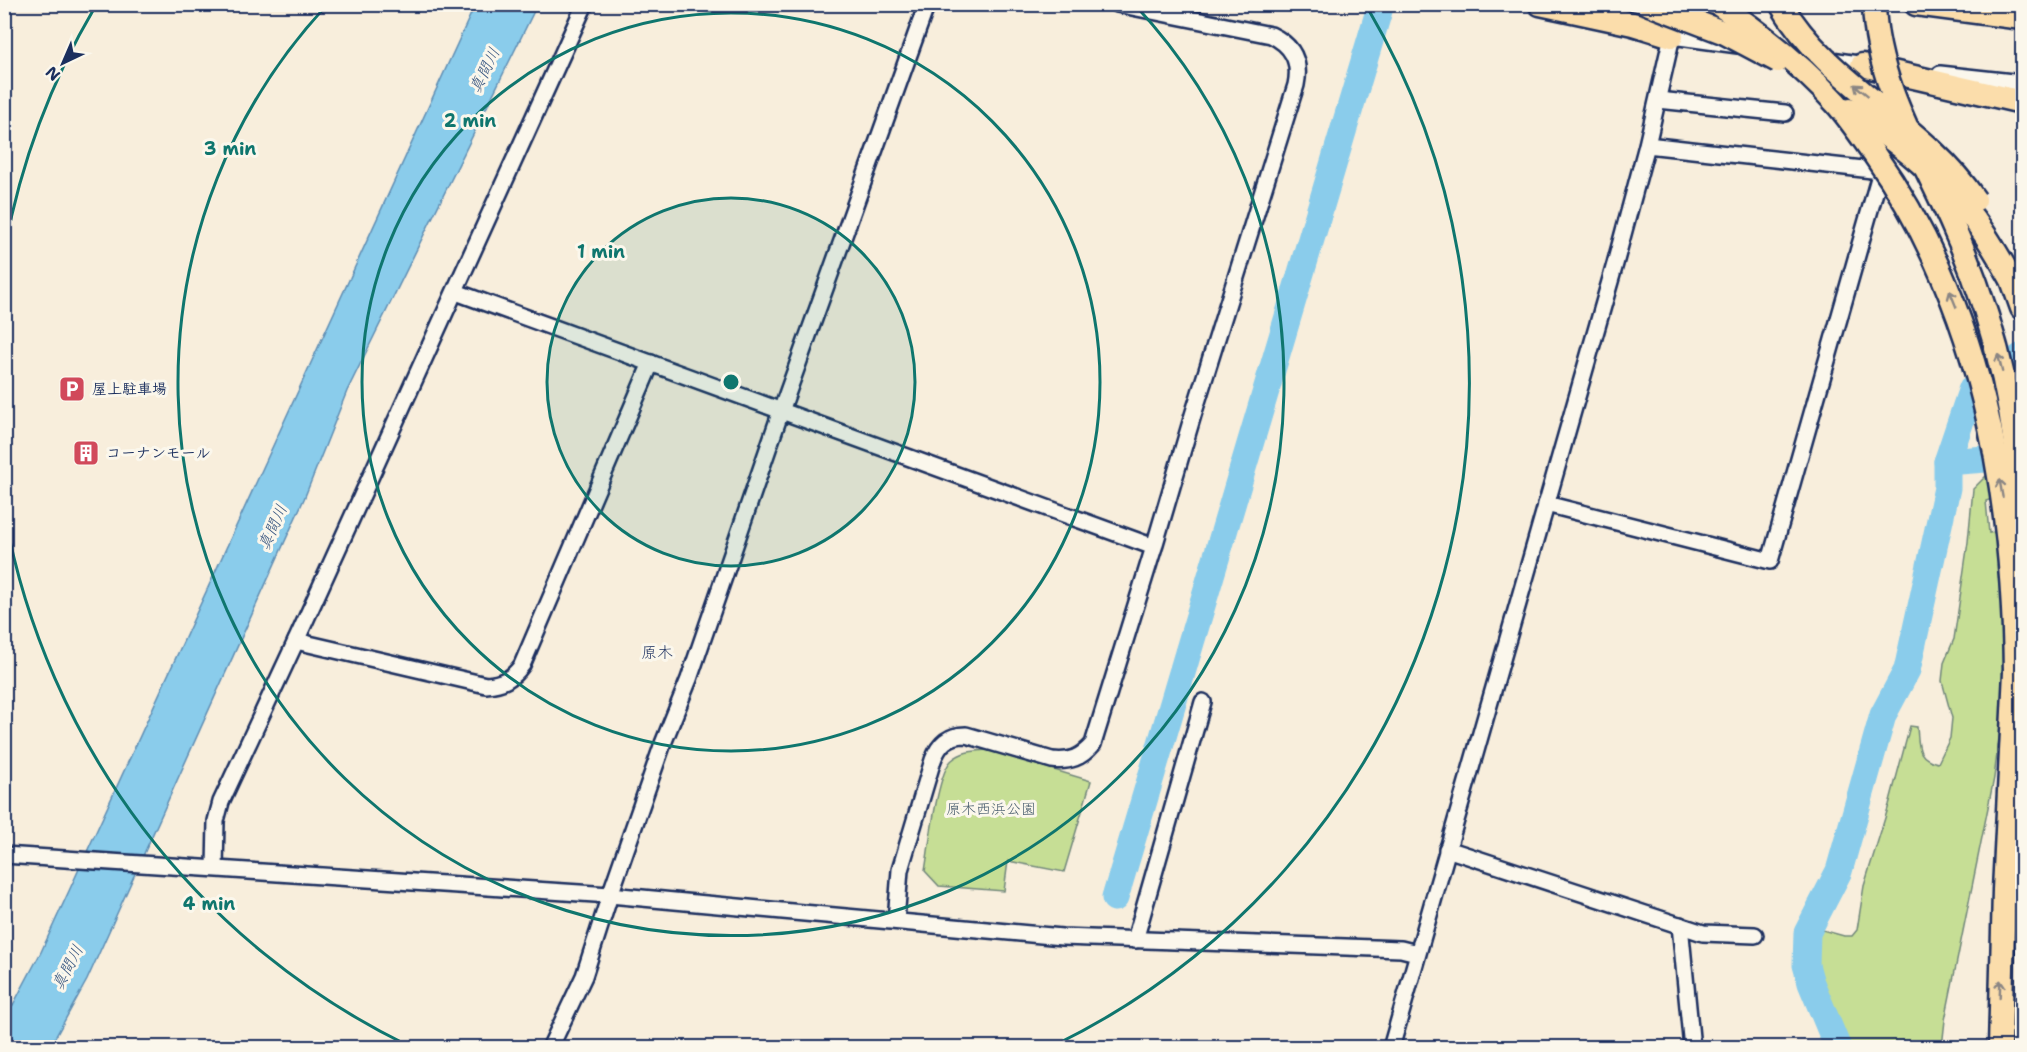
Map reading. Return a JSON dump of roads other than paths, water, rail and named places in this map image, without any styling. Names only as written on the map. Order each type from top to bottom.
[{"type":"highway","points":[[1540,4],[1614,20],[1672,36]]},
{"type":"highway","points":[[1649,4],[1700,22],[1796,71],[1887,136],[1955,196],[1993,246],[2012,280]]},
{"type":"highway","points":[[1718,4],[1780,49],[1836,104],[1884,167],[1910,208],[1941,272],[1968,343],[1990,425],[2009,545],[2015,672]]},
{"type":"highway","points":[[1781,4],[1793,26],[1810,45],[1931,148],[1952,170],[1982,210],[1994,233],[2022,308]]},
{"type":"highway","points":[[1874,4],[1876,32],[1890,86],[1967,260],[1991,330],[2003,375],[2015,438],[2021,512],[2004,890],[2000,1047]]},
{"type":"highway","points":[[1916,4],[2022,18]]},
{"type":"highway","points":[[1862,64],[2022,102]]},
{"type":"street","points":[[215,868],[218,810],[456,292],[585,4]]},
{"type":"street","points":[[550,1047],[584,976],[662,746],[688,679],[927,4]]},
{"type":"street","points":[[896,921],[900,870],[937,749],[946,739],[956,735],[966,735],[1052,760],[1064,761],[1076,759],[1093,744],[1296,85],[1297,64],[1293,53],[1287,45],[1270,35],[1117,4]]},
{"type":"street","points":[[1391,1047],[1647,145],[1672,36],[1862,64],[2022,83]]},
{"type":"street","points":[[1658,100],[1785,113]]},
{"type":"street","points":[[1546,504],[1770,561],[1881,171],[1647,145]]},
{"type":"street","points":[[456,292],[1154,547]]},
{"type":"street","points":[[296,641],[486,685],[496,684],[512,677],[522,665],[651,363]]},
{"type":"street","points":[[1135,940],[1203,702]]},
{"type":"street","points":[[1447,849],[1703,933],[1755,935]]},
{"type":"street","points":[[4,855],[610,895],[1062,937],[1401,949],[1418,953]]},
{"type":"street","points":[[1680,925],[1692,1047]]},
{"type":"water","name":"真間川","points":[[475,5],[537,5],[347,391],[304,499],[87,980],[50,1047],[5,1048],[5,1020],[41,952]]},
{"type":"waterway","points":[[1115,898],[1381,4]]},
{"type":"waterway","points":[[1838,1048],[1811,983],[1806,965],[1807,933],[1839,871],[1883,715],[1907,670],[1947,488],[1947,462],[1972,388],[2022,356]]},
{"type":"waterway","points":[[1947,462],[1998,458],[2019,451]]},
{"type":"place","name":"屋上駐車場","points":[[72,389]]},
{"type":"place","name":"コーナンモール","points":[[86,453]]},
{"type":"district","name":"原木","points":[[657,652]]},
{"type":"park label","name":"原木西浜公園","points":[[991,809]]}]
